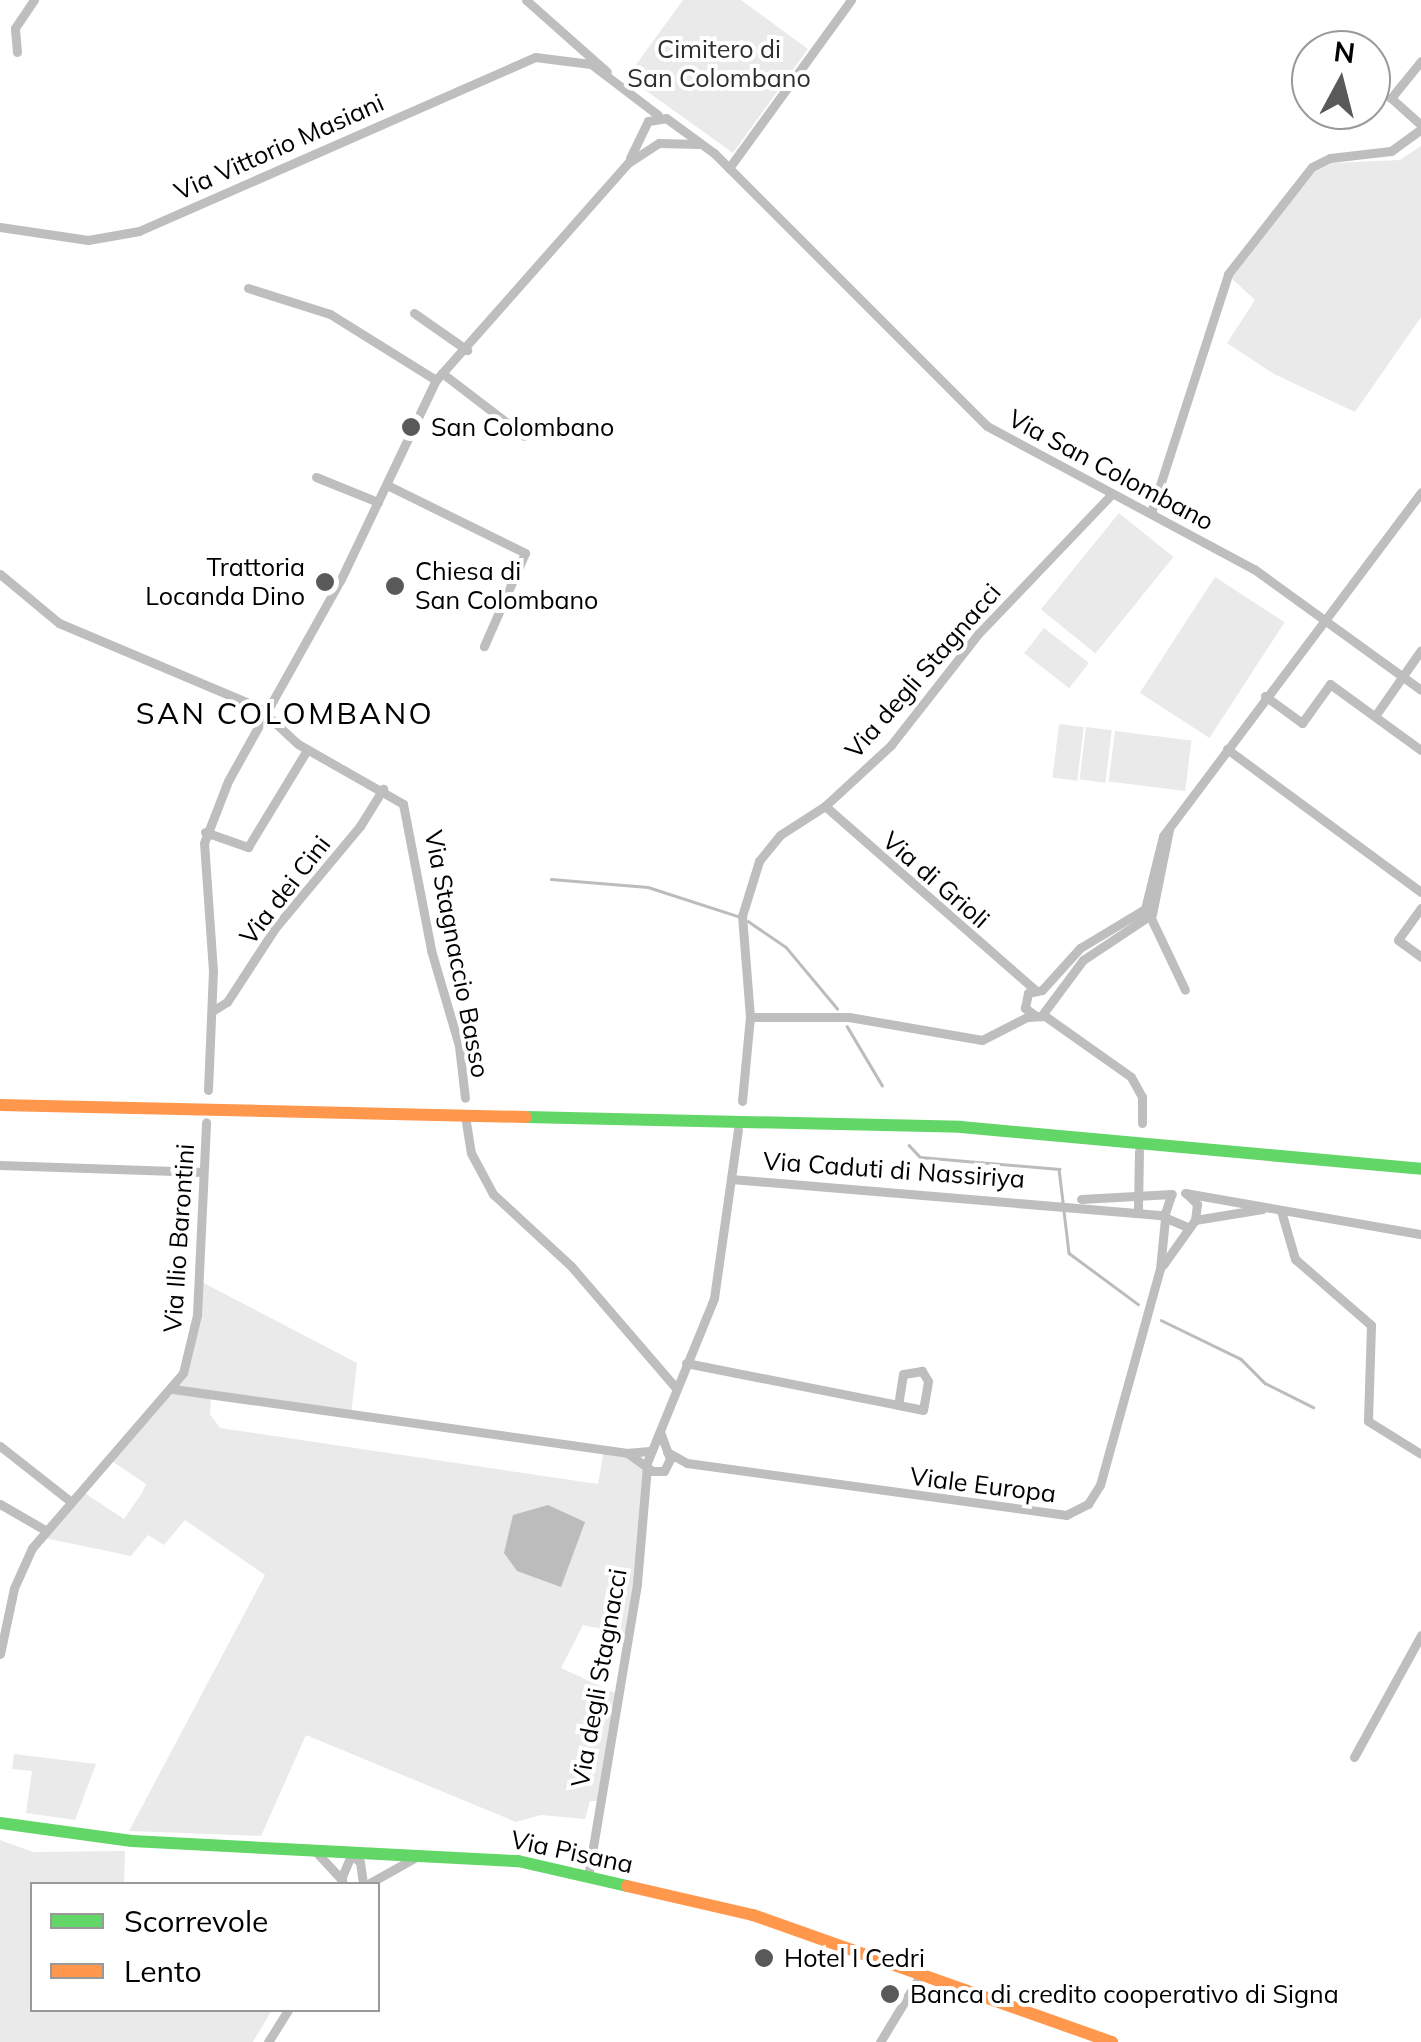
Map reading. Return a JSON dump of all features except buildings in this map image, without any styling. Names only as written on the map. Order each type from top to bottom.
[{"type":"main road","points":[[0,1094],[932,1115],[1421,1158]]},
{"type":"main road","points":[[0,1105],[961,1128],[1421,1170]]},
{"type":"main road","name":"Via Pisana","points":[[0,1823],[132,1842],[502,1859],[753,1915],[1080,2037],[1112,2042]]},
{"type":"street","points":[[16,52],[15,28],[34,0]]},
{"type":"street","points":[[526,0],[588,49],[608,74]]},
{"type":"street","points":[[729,168],[851,0]]},
{"type":"street","points":[[566,32],[568,56],[608,74]]},
{"type":"street","points":[[579,60],[588,49]]},
{"type":"street","name":"Via Vittorio Masiani","points":[[0,228],[88,240],[139,231],[509,66],[535,57],[568,56]]},
{"type":"street","points":[[1151,514],[1228,274],[1312,167],[1336,157],[1392,151],[1421,127],[1391,98],[1421,62]]},
{"type":"street","name":"Via San Colombano","points":[[608,74],[729,168],[986,426],[1231,555],[1324,616],[1421,690]]},
{"type":"street","points":[[208,1090],[214,1010],[205,832],[439,377],[484,332],[628,163],[645,127],[647,108]]},
{"type":"street","points":[[645,127],[665,120]]},
{"type":"street","points":[[660,143],[665,120]]},
{"type":"street","points":[[645,127],[660,143]]},
{"type":"street","points":[[628,163],[660,143],[699,144]]},
{"type":"street","points":[[248,288],[330,314],[439,377],[524,436]]},
{"type":"street","points":[[414,313],[467,350]]},
{"type":"street","points":[[316,477],[378,502]]},
{"type":"street","points":[[387,484],[524,554],[484,646]]},
{"type":"street","points":[[1039,1015],[1082,960],[1148,912],[1169,830],[1324,616],[1421,492]]},
{"type":"street","name":"Via degli Stagnacci","points":[[742,1101],[750,1017],[741,929],[750,879],[777,837],[825,806],[910,725],[978,634],[1112,494]]},
{"type":"street","points":[[0,574],[59,622],[268,713]]},
{"type":"street","points":[[1375,716],[1403,677],[1417,665],[1421,650]]},
{"type":"street","points":[[1265,696],[1302,723],[1330,684],[1421,750]]},
{"type":"street","name":"Via Stagnaccio Basso","points":[[268,713],[307,750],[383,789],[408,813],[465,1098]]},
{"type":"street","points":[[1226,749],[1421,892]]},
{"type":"street","points":[[205,832],[248,848],[307,750]]},
{"type":"street","name":"Via dei Cini","points":[[214,1010],[227,1002],[275,928],[360,826],[383,789]]},
{"type":"street","name":"Via di Grioli","points":[[825,806],[1022,984],[1038,990]]},
{"type":"street","points":[[1421,908],[1398,940],[1421,958]]},
{"type":"street","points":[[1024,1001],[1080,948],[1148,912]]},
{"type":"street","points":[[1148,912],[1186,990]]},
{"type":"street","points":[[1016,1022],[1024,1001],[1022,984]]},
{"type":"street","points":[[1038,990],[1050,1003],[1054,1018]]},
{"type":"street","points":[[1024,1001],[1039,1015]]},
{"type":"street","points":[[750,1017],[849,1017],[978,1040],[1002,1034],[1016,1022],[1039,1015],[1054,1018],[1134,1080],[1142,1123]]},
{"type":"street","name":"Via Ilio Barontini","points":[[0,1654],[17,1580],[45,1530],[173,1389],[196,1324],[206,1122]]},
{"type":"street","points":[[466,1122],[470,1152],[494,1194],[572,1266],[675,1388]]},
{"type":"street","name":"Via degli Stagnacci","points":[[588,1877],[648,1485],[647,1466],[714,1298],[738,1130]]},
{"type":"street","points":[[1138,1151],[1133,1194],[1138,1208]]},
{"type":"street","points":[[0,1165],[203,1172]]},
{"type":"street","points":[[1136,1172],[1146,1193]]},
{"type":"street","name":"Via Caduti di Nassiriya","points":[[731,1179],[1121,1202],[1191,1223]]},
{"type":"street","points":[[1185,1193],[1421,1234]]},
{"type":"street","points":[[1185,1193],[1197,1204],[1191,1223]]},
{"type":"street","name":"Via Caduti di Nassiriya","points":[[1121,1202],[1133,1194],[1185,1193]]},
{"type":"street","name":"Viale Europa","points":[[667,1452],[686,1463],[1066,1516],[1088,1504],[1100,1485],[1160,1269],[1164,1217],[1172,1194]]},
{"type":"street","points":[[1191,1223],[1234,1210],[1278,1210]]},
{"type":"street","points":[[1278,1210],[1294,1259],[1371,1325],[1368,1420],[1421,1454]]},
{"type":"street","name":"Viale Europa","points":[[1160,1269],[1191,1223]]},
{"type":"street","points":[[686,1363],[898,1405],[924,1410],[928,1380],[922,1371],[904,1374],[898,1405]]},
{"type":"street","points":[[173,1389],[628,1454],[667,1452]]},
{"type":"street","points":[[648,1485],[663,1471],[667,1452],[660,1432]]},
{"type":"street","points":[[0,1446],[70,1501]]},
{"type":"street","points":[[628,1454],[663,1471]]},
{"type":"street","name":"Viale Europa","points":[[663,1471],[686,1463]]},
{"type":"street","points":[[0,1504],[45,1530]]},
{"type":"street","points":[[1354,1757],[1421,1635]]},
{"type":"street","points":[[317,1853],[342,1882]]},
{"type":"street","points":[[342,1882],[351,1854]]},
{"type":"street","points":[[351,1854],[365,1882]]},
{"type":"street","points":[[370,1882],[418,1856]]},
{"type":"street","points":[[880,2042],[920,1976]]},
{"type":"street","points":[[268,2042],[287,2012]]},
{"type":"green space","name":"Cimitero di San Colombano","points":[[683,0],[741,0],[808,49],[733,153],[627,77]]},
{"type":"green space","points":[[1421,146],[1421,317],[1355,412],[1274,374],[1227,343],[1255,300],[1230,277],[1316,171],[1332,163],[1400,160]]},
{"type":"green space","points":[[1119,513],[1173,557],[1095,653],[1041,609]]},
{"type":"green space","points":[[1215,577],[1285,622],[1209,738],[1140,693]]},
{"type":"green space","points":[[1044,628],[1089,663],[1069,688],[1024,653]]},
{"type":"green space","points":[[1059,724],[1084,727],[1077,781],[1052,778]]},
{"type":"green space","points":[[1086,727],[1112,730],[1105,783],[1080,780]]},
{"type":"green space","points":[[1115,731],[1191,740],[1185,791],[1109,782]]},
{"type":"green space","points":[[198,1280],[357,1363],[351,1415],[211,1395],[210,1414],[220,1428],[598,1484],[604,1450],[646,1465],[628,1634],[583,1625],[561,1668],[620,1695],[599,1801],[590,1801],[585,1819],[541,1815],[516,1822],[306,1735],[261,1836],[129,1831],[265,1575],[185,1520],[164,1545],[148,1535],[131,1556],[40,1537],[80,1490],[124,1519],[142,1493],[146,1484],[109,1459],[163,1403],[189,1357]]},
{"type":"green space","points":[[14,1754],[96,1764],[75,1820],[26,1813],[32,1771],[12,1769]]},
{"type":"green space","points":[[0,1840],[33,1852],[125,1851],[124,1882],[30,1882],[30,2012],[271,2012],[253,2042],[0,2042]]},
{"type":"shaded area","points":[[548,1505],[585,1522],[561,1587],[517,1571],[504,1553],[513,1515]]},
{"type":"waterway","points":[[551,879],[648,887],[737,916]]},
{"type":"waterway","points":[[748,921],[786,947],[837,1008]]},
{"type":"waterway","points":[[847,1026],[882,1085]]},
{"type":"waterway","points":[[909,1145],[920,1157],[1059,1169],[1063,1203]]},
{"type":"waterway","points":[[1064,1211],[1069,1253],[1138,1304]]},
{"type":"waterway","points":[[1161,1320],[1241,1359],[1265,1383],[1313,1407]]},
{"type":"traffic: fast","points":[[526,1117],[961,1127],[1421,1169]]},
{"type":"traffic: fast","points":[[0,1823],[132,1841],[518,1861],[627,1886]]},
{"type":"traffic: slow","points":[[0,1105],[526,1117]]},
{"type":"traffic: slow","points":[[627,1886],[753,1915],[1112,2042]]},
{"type":"place","name":"San Colombano","points":[[411,427]]},
{"type":"place","name":"Trattoria Locanda Dino","points":[[325,582]]},
{"type":"place","name":"Chiesa di San Colombano","points":[[395,586]]},
{"type":"place","name":"Hotel I Cedri","points":[[764,1958]]},
{"type":"place","name":"Banca di credito cooperativo di Signa","points":[[890,1994]]},
{"type":"district","name":"SAN COLOMBANO","points":[[285,713]]}]
